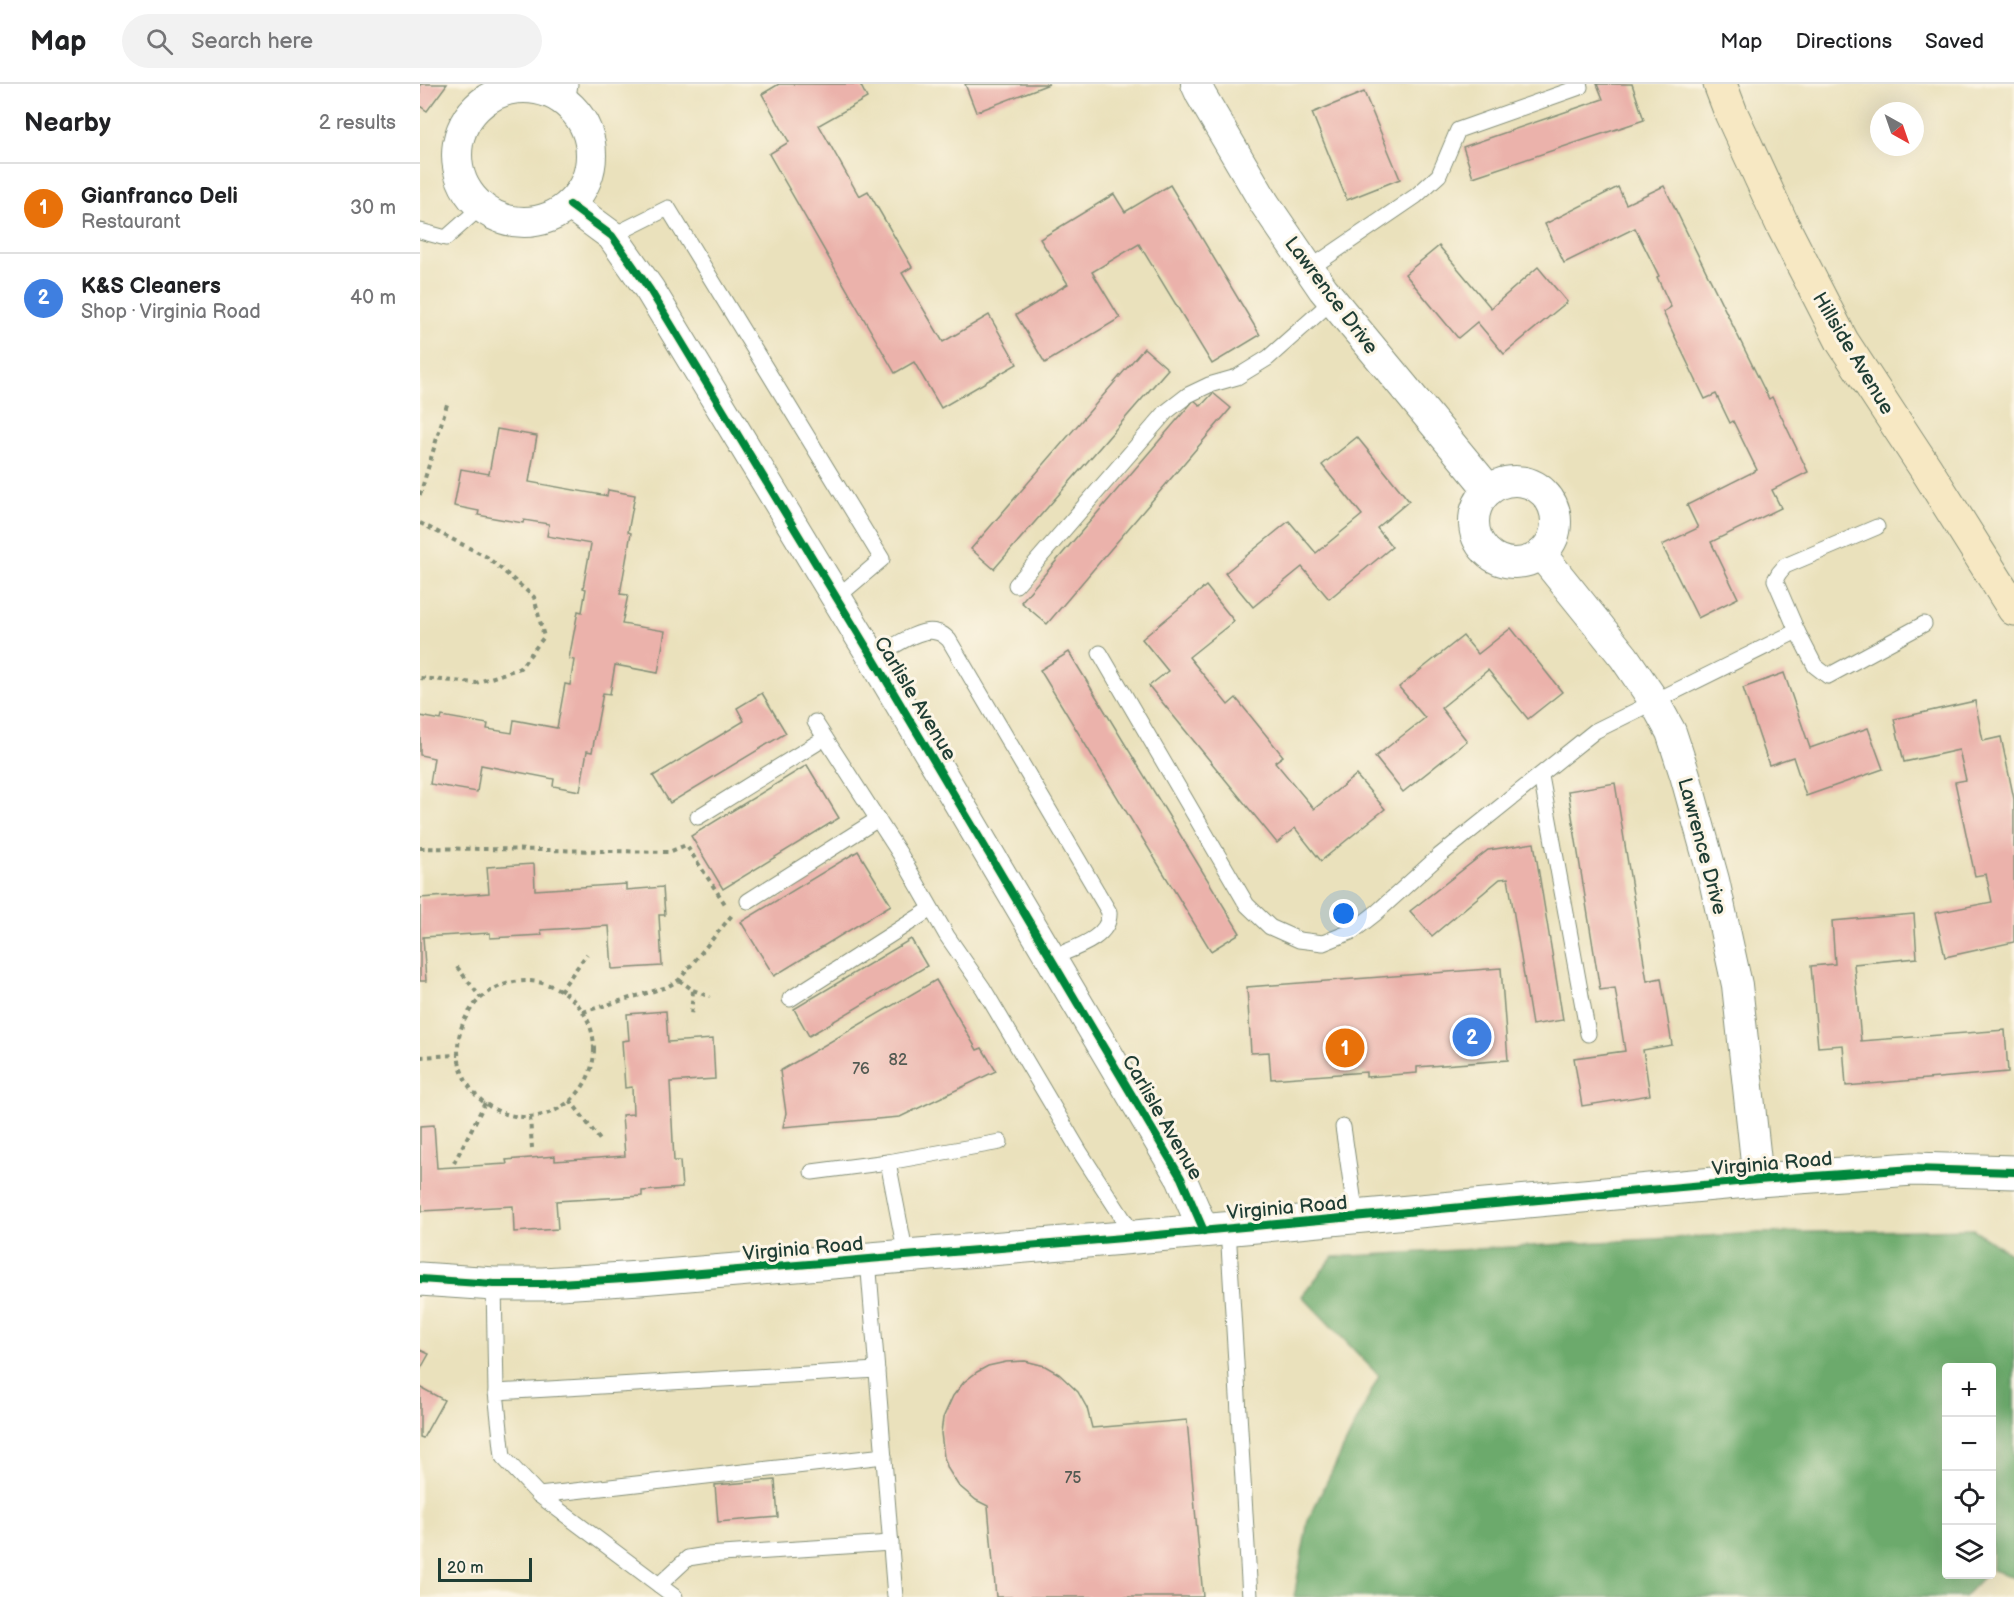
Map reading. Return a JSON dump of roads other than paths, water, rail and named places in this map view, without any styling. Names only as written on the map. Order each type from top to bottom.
[{"type":"main road","name":"Hillside Avenue","points":[[1720,84],[1783,226],[1842,341],[2014,609]]},
{"type":"street","name":"Lawrence Drive","points":[[1196,84],[1265,204],[1332,301],[1489,490]]},
{"type":"street","points":[[533,88],[554,94],[568,94],[572,107],[585,125],[592,147],[591,169],[582,190],[570,205],[549,218],[528,223],[505,221],[485,211],[469,196],[459,176],[457,153],[461,131],[472,112],[489,97],[510,89],[533,88]]},
{"type":"street","name":"Carlisle Avenue","points":[[570,205],[612,236],[650,290],[873,658],[1181,1178],[1216,1230]]},
{"type":"street","points":[[1513,481],[1526,482],[1547,496],[1554,508],[1555,533],[1550,545],[1541,554],[1530,561],[1504,562],[1492,557],[1483,548],[1474,525],[1475,512],[1480,500],[1489,490],[1513,481]]},
{"type":"street","name":"Lawrence Drive","points":[[1541,554],[1624,657],[1654,701],[1671,732],[1714,880],[1737,985],[1758,1180]]},
{"type":"street","name":"Virginia Road","points":[[420,1279],[494,1284],[543,1284],[640,1278],[1216,1230],[1758,1180],[1912,1169],[2014,1172]]},
{"type":"lane","points":[[1309,269],[1416,196],[1439,175],[1458,130],[1580,87],[1579,84]]},
{"type":"lane","points":[[420,231],[446,238],[481,207]]},
{"type":"lane","points":[[612,236],[668,208],[882,559],[836,598]]},
{"type":"lane","points":[[1016,585],[1166,412],[1188,395],[1237,376],[1268,358],[1332,301]]},
{"type":"lane","points":[[1877,527],[1785,566],[1779,573],[1775,580],[1797,631],[1815,666],[1828,676],[1924,624]]},
{"type":"lane","points":[[1100,653],[1247,905],[1270,927],[1299,940],[1323,943],[1353,931],[1439,856],[1595,731],[1797,631]]},
{"type":"lane","points":[[873,658],[919,633],[940,632],[949,640],[1109,912],[1110,921],[1105,930],[1093,939],[1051,958]]},
{"type":"lane","points":[[815,722],[900,854],[947,936],[983,988],[1080,1152],[1135,1237]]},
{"type":"lane","points":[[698,817],[825,738]]},
{"type":"lane","points":[[1541,776],[1588,1034]]},
{"type":"lane","points":[[748,901],[878,819]]},
{"type":"lane","points":[[790,999],[931,909]]},
{"type":"lane","points":[[1343,1127],[1356,1217]]},
{"type":"lane","points":[[812,1172],[888,1162],[1000,1142]]},
{"type":"lane","points":[[888,1162],[906,1256]]},
{"type":"lane","points":[[1216,1230],[1250,1597]]},
{"type":"lane","points":[[868,1259],[895,1597]]},
{"type":"lane","points":[[494,1284],[496,1392],[503,1456],[539,1495],[675,1597]]},
{"type":"lane","points":[[496,1392],[877,1370]]},
{"type":"lane","points":[[539,1495],[884,1456]]},
{"type":"lane","points":[[658,1585],[688,1558],[891,1543]]},
{"type":"place","name":"K&S Cleaners","points":[[1472,1037]]},
{"type":"place","name":"Gianfranco Deli","points":[[1345,1048]]}]
